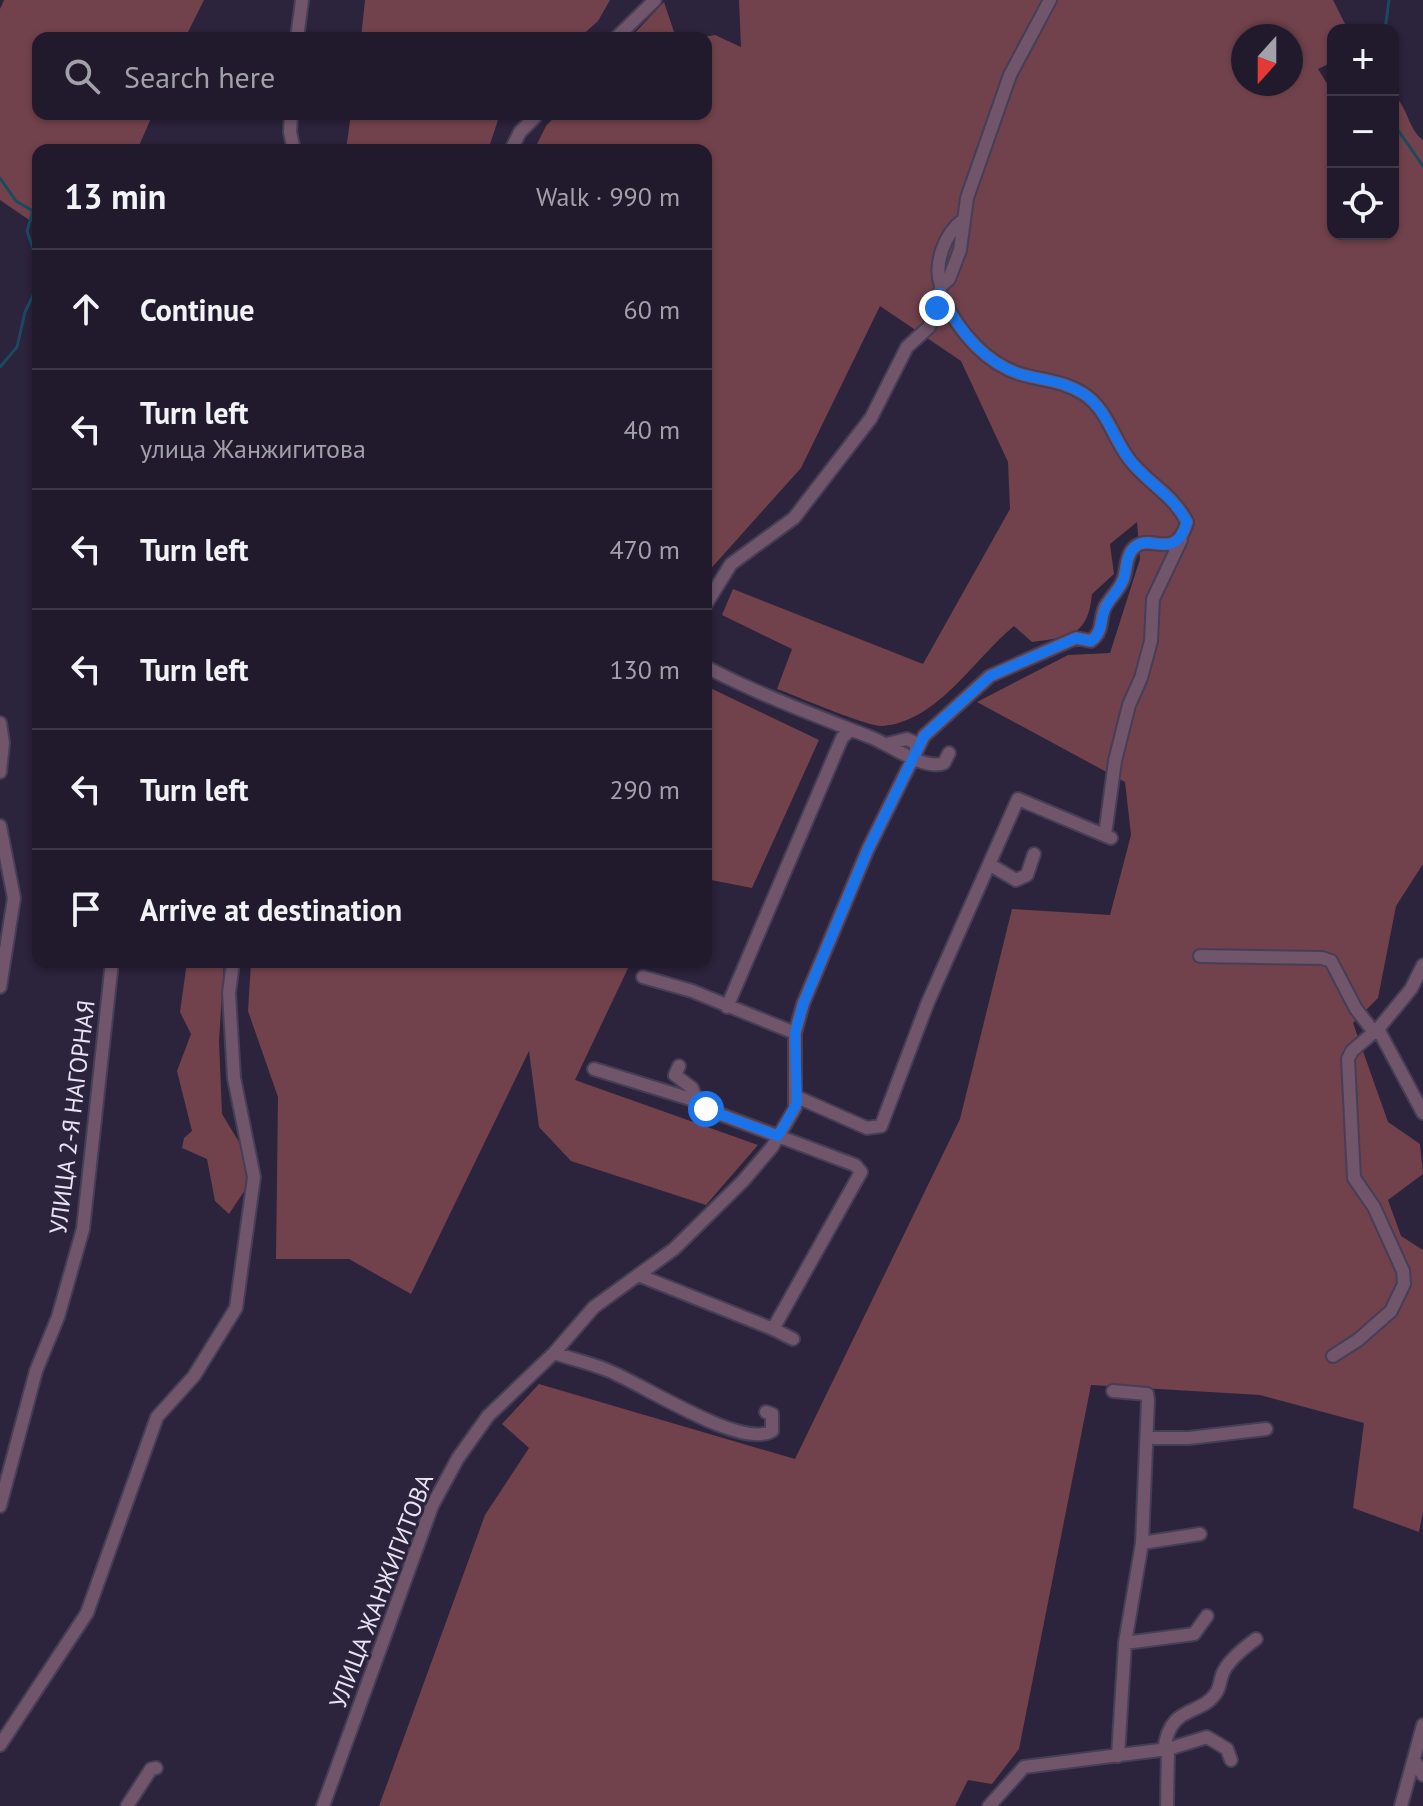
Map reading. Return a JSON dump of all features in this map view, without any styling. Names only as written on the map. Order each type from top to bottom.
[{"type":"street","points":[[298,32],[302,0]]},
{"type":"street","points":[[622,32],[655,0]]},
{"type":"street","points":[[712,594],[731,564],[794,518],[880,403],[907,347],[929,327],[941,290],[949,279],[960,250],[963,220],[1010,75],[1050,0]]},
{"type":"street","points":[[292,120],[294,144]]},
{"type":"street","points":[[514,144],[532,120]]},
{"type":"street","points":[[521,144],[534,120]]},
{"type":"street","points":[[941,290],[965,337],[982,353],[1031,377],[1050,379],[1092,400],[1130,461],[1177,503],[1187,522],[1182,538],[1169,559],[1153,599],[1151,641],[1115,761],[1108,837],[1018,799],[923,1014],[881,1126],[867,1128],[797,1097],[795,1033],[803,1004],[868,849],[913,754],[931,728],[959,707],[981,682],[1076,638],[1091,641],[1095,638],[1103,623],[1104,611],[1124,578],[1132,550],[1138,545],[1174,544],[1182,538]]},
{"type":"street","points":[[712,670],[778,703],[938,766],[949,753]]},
{"type":"street","points":[[0,723],[3,743],[0,772]]},
{"type":"street","points":[[727,1007],[842,738],[850,730]]},
{"type":"street","points":[[0,826],[14,910],[0,987]]},
{"type":"street","points":[[989,864],[1016,880],[1027,875],[1034,854]]},
{"type":"street","points":[[1200,956],[1322,958],[1331,961],[1356,1009],[1376,1031],[1423,1113]]},
{"type":"street","points":[[1333,1356],[1358,1340],[1391,1311],[1404,1284],[1403,1271],[1374,1207],[1354,1178],[1348,1059],[1411,989],[1423,965]]},
{"type":"street","name":"УЛИЦА 2-Я НАГОРНАЯ","points":[[0,1506],[36,1371],[58,1317],[83,1229],[111,968]]},
{"type":"street","points":[[0,1745],[87,1613],[157,1417],[194,1376],[236,1308],[254,1177],[234,1078],[229,993],[232,968]]},
{"type":"street","points":[[643,977],[795,1033]]},
{"type":"street","points":[[679,1066],[675,1075],[692,1088],[697,1101]]},
{"type":"street","points":[[594,1069],[697,1101],[706,1109],[855,1165],[861,1172],[773,1329]]},
{"type":"street","name":"УЛИЦА ЖАНЖИГИТОВА","points":[[323,1806],[438,1491],[488,1416],[554,1353],[594,1307],[674,1249],[711,1214],[760,1162],[778,1136],[797,1097]]},
{"type":"street","points":[[638,1275],[793,1339]]},
{"type":"street","points":[[554,1353],[609,1370],[719,1424],[756,1437],[772,1431],[775,1419],[766,1412]]},
{"type":"street","points":[[1113,1391],[1147,1394],[1142,1543],[1125,1643],[1118,1756]]},
{"type":"street","points":[[1147,1438],[1189,1438],[1266,1429]]},
{"type":"street","points":[[1142,1543],[1200,1534]]},
{"type":"street","points":[[1125,1643],[1194,1634],[1207,1616]]},
{"type":"street","points":[[1167,1806],[1168,1731],[1189,1708],[1207,1702],[1216,1694],[1227,1664],[1256,1639]]},
{"type":"street","points":[[1401,1806],[1423,1725]]},
{"type":"street","points":[[989,1806],[1024,1767],[1166,1749],[1207,1737],[1227,1749],[1231,1760]]},
{"type":"street","points":[[1414,1760],[1423,1775]]},
{"type":"street","points":[[127,1806],[151,1769],[156,1768]]},
{"type":"shaded area","points":[[4,0],[204,0],[188,32],[32,32],[32,120],[150,120],[140,144],[32,144],[32,222],[0,200],[0,9]]},
{"type":"shaded area","points":[[365,0],[610,0],[598,21],[586,32],[362,32]]},
{"type":"shaded area","points":[[739,0],[1333,0],[1345,24],[1327,24],[1327,65],[1318,69],[1327,83],[1327,240],[1399,240],[1399,100],[1414,130],[1423,140],[1423,864],[1396,906],[1378,998],[1353,1023],[1388,1122],[1420,1144],[1423,1174],[1388,1200],[1401,1236],[1423,1250],[1423,1512],[1419,1532],[1353,1508],[1364,1423],[1260,1395],[1091,1385],[1019,1749],[992,1784],[968,1780],[955,1806],[379,1806],[485,1515],[529,1448],[502,1424],[539,1384],[795,1459],[960,1119],[1012,909],[1110,915],[1131,835],[1125,782],[977,702],[1068,655],[1110,653],[1140,559],[1137,522],[1110,544],[1114,574],[1092,594],[1086,619],[1075,632],[1032,642],[1014,626],[938,701],[903,722],[875,725],[777,689],[792,649],[722,615],[733,589],[923,664],[1010,509],[1008,462],[961,361],[880,306],[801,468],[712,567],[712,144],[537,144],[552,120],[712,120],[712,36],[741,47]]},
{"type":"shaded area","points":[[664,2],[674,32],[636,32]]},
{"type":"shaded area","points":[[350,120],[498,120],[490,144],[347,144]]},
{"type":"shaded area","points":[[712,689],[819,740],[752,888],[712,880]]},
{"type":"shaded area","points":[[186,968],[224,968],[219,1041],[222,1114],[242,1147],[249,1184],[229,1214],[215,1201],[207,1159],[182,1148],[184,1138],[192,1131],[177,1071],[191,1034],[180,1012]]},
{"type":"shaded area","points":[[251,968],[628,968],[575,1080],[758,1145],[706,1205],[571,1161],[539,1127],[529,1051],[411,1294],[349,1259],[276,1259],[278,1097],[248,1011]]},
{"type":"waterway","points":[[1386,24],[1389,0]]},
{"type":"waterway","points":[[1399,132],[1423,166]]},
{"type":"waterway","points":[[0,178],[16,201],[32,210]]},
{"type":"waterway","points":[[32,214],[27,231],[32,246]]},
{"type":"waterway","points":[[0,367],[17,347],[25,312],[32,297]]},
{"type":"route","points":[[706,1109],[778,1136],[797,1103],[795,1033],[803,1004],[868,849],[924,736],[990,676],[1033,660],[1076,638],[1085,641],[1095,638],[1103,623],[1104,611],[1124,578],[1132,550],[1138,545],[1174,544],[1182,538],[1187,522],[1177,503],[1130,461],[1113,429],[1092,400],[1050,379],[1031,377],[994,361],[965,337],[940,293],[937,308]]}]
